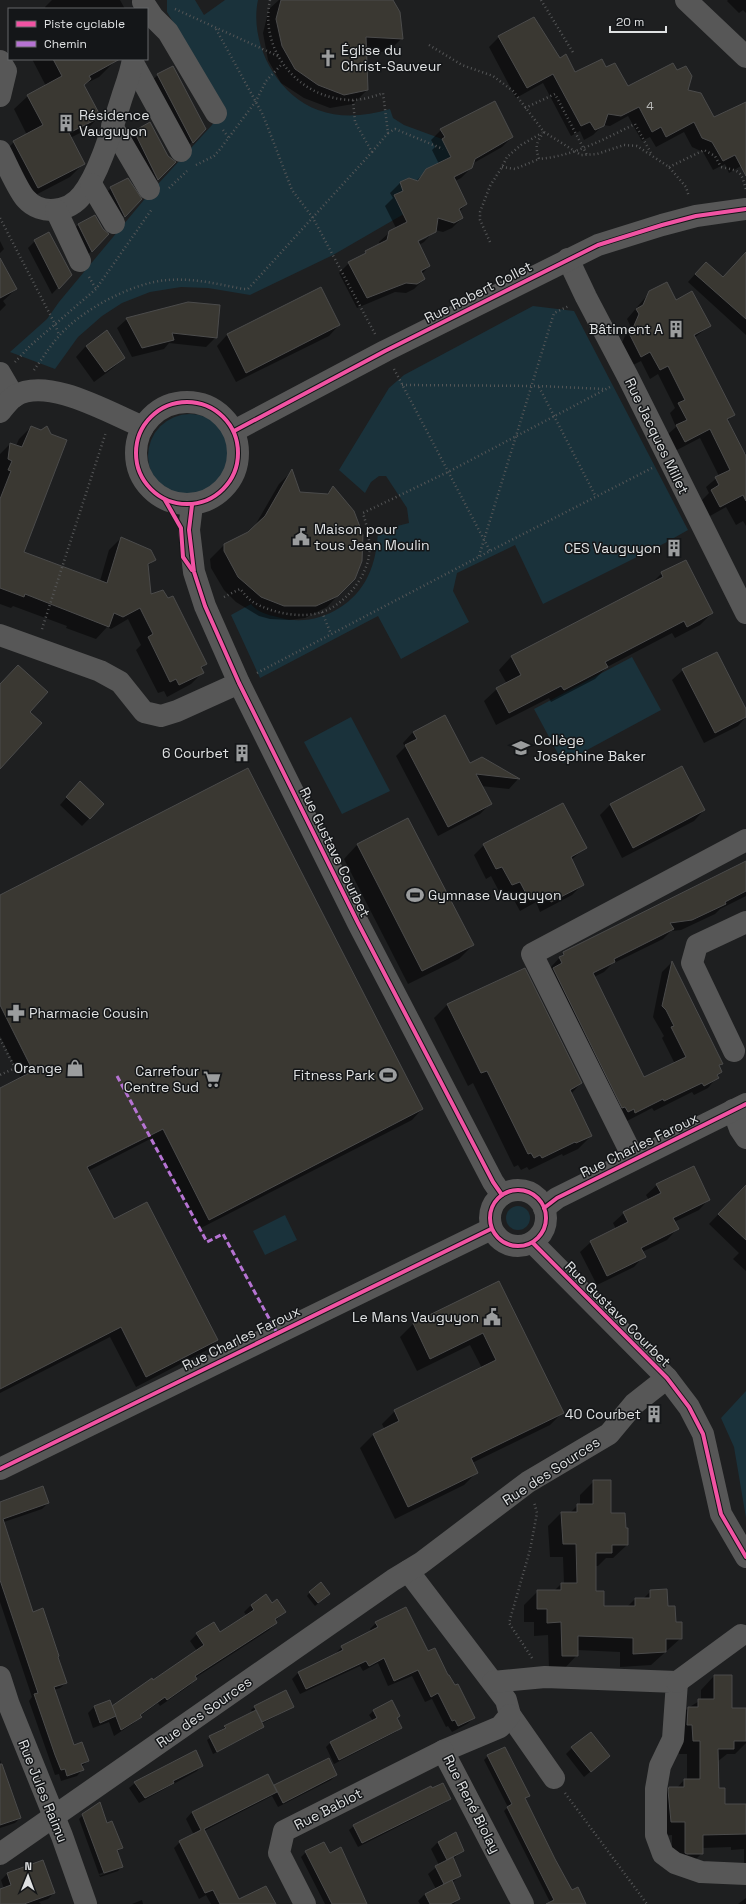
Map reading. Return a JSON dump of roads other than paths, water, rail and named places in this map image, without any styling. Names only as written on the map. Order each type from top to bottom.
[{"type":"street","points":[[686,0],[746,57]]},
{"type":"street","points":[[148,11],[168,32],[216,113]]},
{"type":"street","points":[[0,61],[6,71],[0,96]]},
{"type":"street","points":[[0,151],[25,199],[35,206],[45,210],[56,210],[69,206],[81,197],[90,184],[112,126],[133,61]]},
{"type":"street","points":[[133,61],[181,151]]},
{"type":"street","points":[[112,126],[156,195]]},
{"type":"street","points":[[90,184],[114,224]]},
{"type":"street","name":"Rue Robert Collet","points":[[234,430],[385,351],[598,245],[626,235],[696,216],[746,209]]},
{"type":"street","points":[[56,210],[80,261]]},
{"type":"street","name":"Rue Jacques Millet","points":[[568,259],[746,613]]},
{"type":"street","points":[[1,374],[7,404],[26,391],[58,392],[82,400],[143,427]]},
{"type":"street","points":[[192,402],[209,407],[219,413],[234,430],[238,442],[239,457],[236,471],[230,482],[221,493],[209,500],[192,505],[180,504],[165,500],[153,492],[143,480],[138,470],[136,445],[143,427],[157,412],[173,404],[192,402]]},
{"type":"street","name":"Rue Gustave Courbet","points":[[192,505],[189,530],[194,572],[205,606],[239,683],[358,923],[493,1182],[502,1195]]},
{"type":"street","points":[[0,635],[100,672],[120,682],[144,712],[161,716],[177,711],[239,683]]},
{"type":"street","points":[[634,1159],[532,954],[746,840]]},
{"type":"street","points":[[734,1051],[692,963],[697,946],[746,922]]},
{"type":"street","points":[[739,1107],[740,1129],[746,1138]]},
{"type":"street","name":"Rue Charles Faroux","points":[[544,1208],[557,1198],[739,1107]]},
{"type":"street","points":[[513,1191],[524,1191],[534,1194],[544,1208],[546,1223],[542,1234],[533,1243],[525,1246],[511,1246],[498,1238],[491,1229],[489,1219],[490,1211],[495,1201],[502,1195],[513,1191]]},
{"type":"street","name":"Rue Charles Faroux","points":[[0,1469],[491,1229]]},
{"type":"street","name":"Rue Gustave Courbet","points":[[533,1243],[667,1378],[689,1407],[702,1434],[722,1514],[746,1557]]},
{"type":"street","name":"Rue des Sources","points":[[0,1854],[392,1580],[421,1563],[528,1482],[609,1434],[634,1404],[667,1378]]},
{"type":"street","points":[[408,1570],[506,1700],[510,1716],[554,1778]]},
{"type":"street","points":[[493,1682],[545,1677],[677,1682],[740,1635]]},
{"type":"street","name":"Rue Jules Raimu","points":[[0,1677],[5,1706],[54,1817],[86,1904]]},
{"type":"street","points":[[677,1682],[673,1739],[660,1766],[656,1789],[656,1835],[658,1841],[663,1854],[675,1863],[701,1872],[746,1874]]},
{"type":"street","name":"Rue René Biolay","points":[[510,1716],[500,1727],[443,1750],[523,1904]]},
{"type":"street","name":"Rue Bablot","points":[[305,1904],[280,1853],[284,1831],[443,1750]]},
{"type":"place","name":"Église du Christ-Sauveur","points":[[328,58]]},
{"type":"place","name":"Résidence Vauguyon","points":[[66,123]]},
{"type":"place","name":"Bâtiment A","points":[[676,329]]},
{"type":"place","name":"Maison pour tous Jean Moulin","points":[[301,537]]},
{"type":"place","name":"CES Vauguyon","points":[[674,548]]},
{"type":"place","name":"Collège Joséphine Baker","points":[[521,748]]},
{"type":"place","name":"6 Courbet","points":[[242,753]]},
{"type":"place","name":"Gymnase Vauguyon","points":[[415,895]]},
{"type":"place","name":"Pharmacie Cousin","points":[[16,1013]]},
{"type":"place","name":"Orange","points":[[75,1068]]},
{"type":"place","name":"Fitness Park","points":[[388,1075]]},
{"type":"place","name":"Carrefour Centre Sud","points":[[212,1079]]},
{"type":"place","name":"Le Mans Vauguyon","points":[[492,1317]]},
{"type":"place","name":"40 Courbet","points":[[654,1414]]}]
